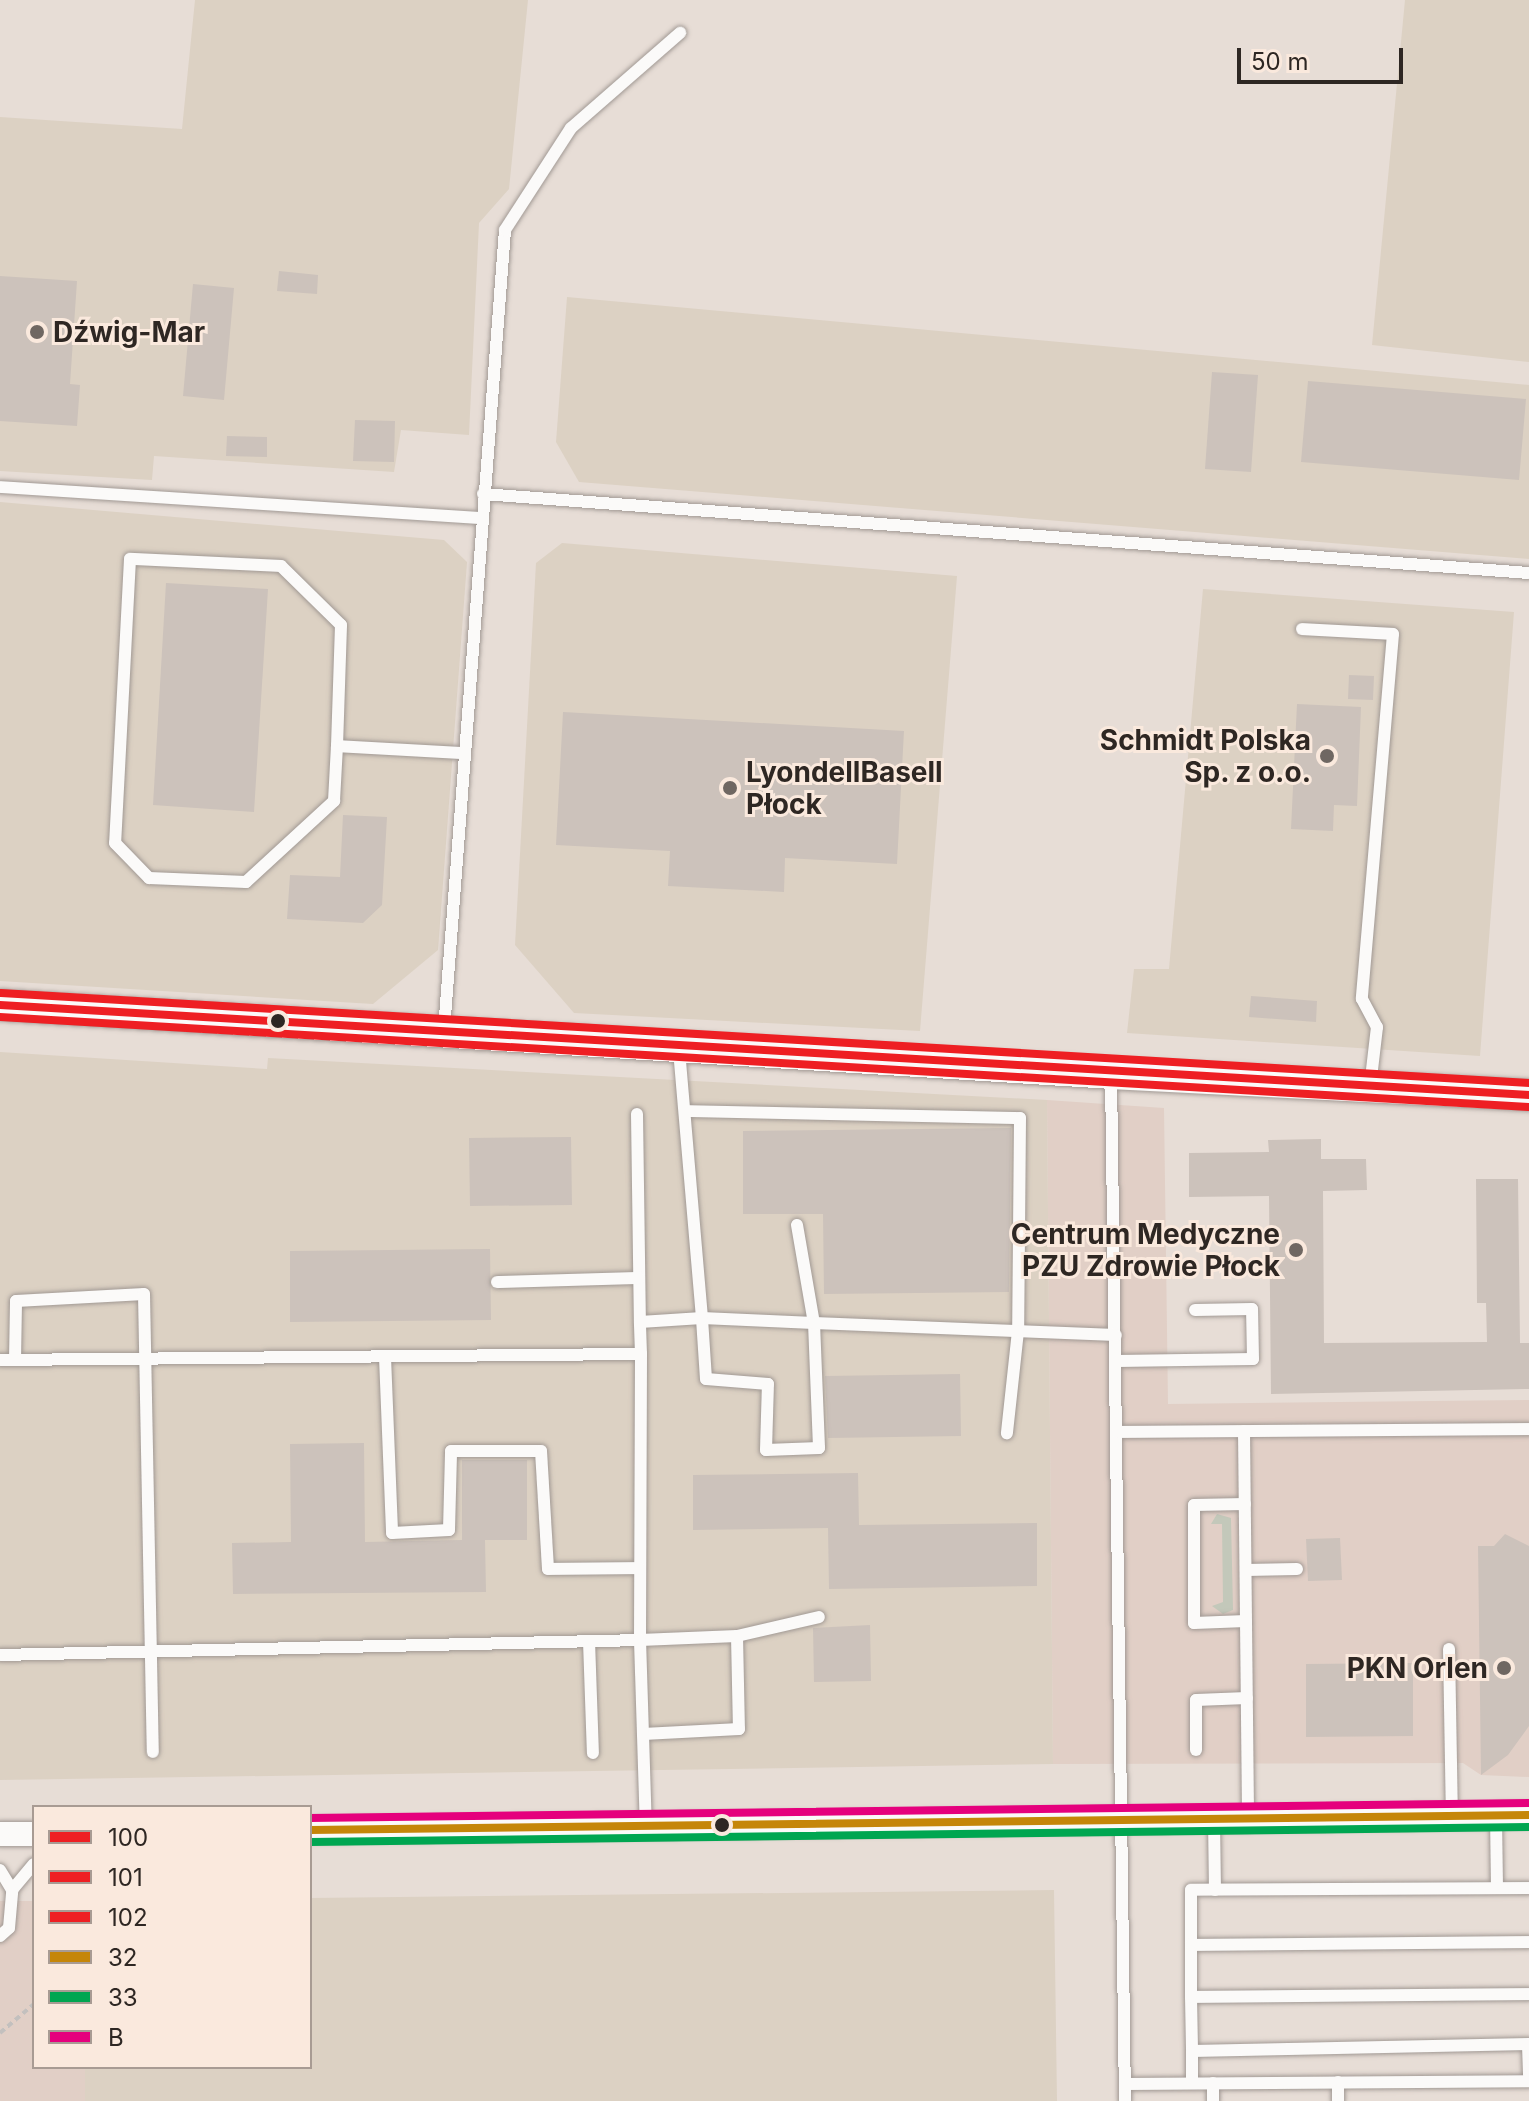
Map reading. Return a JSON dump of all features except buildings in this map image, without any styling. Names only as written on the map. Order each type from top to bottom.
[{"type":"street","points":[[0,1005],[1111,1074],[1529,1095]]},
{"type":"street","points":[[312,1830],[1529,1815]]},
{"type":"street","points":[[0,1834],[32,1834]]},
{"type":"lane","points":[[444,1032],[505,230],[571,128],[680,33]]},
{"type":"lane","points":[[0,487],[481,518]]},
{"type":"lane","points":[[483,494],[1529,573]]},
{"type":"lane","points":[[130,559],[281,566],[341,625],[337,746],[334,801],[246,882],[149,878],[115,843],[130,559]]},
{"type":"lane","points":[[1302,629],[1393,634],[1362,999],[1377,1027],[1370,1087]]},
{"type":"lane","points":[[337,746],[464,753]]},
{"type":"lane","points":[[679,1046],[706,1379],[768,1384],[766,1450],[819,1448],[814,1323],[797,1225]]},
{"type":"lane","points":[[1111,1074],[1125,2101]]},
{"type":"lane","points":[[685,1111],[1020,1118],[1018,1331],[1007,1433]]},
{"type":"lane","points":[[637,1114],[641,1354],[640,1640],[646,1826]]},
{"type":"lane","points":[[497,1282],[639,1278]]},
{"type":"lane","points":[[15,1360],[16,1301],[144,1294],[154,1651],[153,1752]]},
{"type":"lane","points":[[1117,1361],[1253,1359],[1252,1309],[1195,1310]]},
{"type":"lane","points":[[640,1322],[702,1318],[1116,1335]]},
{"type":"lane","points":[[0,1360],[641,1354]]},
{"type":"lane","points":[[385,1357],[392,1533],[449,1530],[451,1451],[541,1451],[548,1569],[640,1568]]},
{"type":"lane","points":[[1118,1432],[1529,1429]]},
{"type":"lane","points":[[1244,1431],[1248,1819]]},
{"type":"lane","points":[[1245,1504],[1194,1505],[1194,1623],[1246,1621]]},
{"type":"lane","points":[[1246,1570],[1297,1569]]},
{"type":"lane","points":[[0,1655],[737,1636],[819,1617]]},
{"type":"lane","points":[[643,1734],[739,1729],[737,1636]]},
{"type":"lane","points":[[589,1641],[593,1753]]},
{"type":"lane","points":[[1449,1649],[1452,1816]]},
{"type":"lane","points":[[1196,1750],[1196,1700],[1247,1698]]},
{"type":"lane","points":[[1496,1816],[1497,1888]]},
{"type":"lane","points":[[1214,1819],[1215,1890]]},
{"type":"lane","points":[[12,1890],[32,1866]]},
{"type":"lane","points":[[0,1870],[12,1890],[9,1928],[0,1936]]},
{"type":"lane","points":[[1192,2083],[1191,1890],[1529,1888]]},
{"type":"lane","points":[[1191,1945],[1529,1942]]},
{"type":"lane","points":[[1191,1997],[1529,1994]]},
{"type":"lane","points":[[1125,2084],[1529,2081],[1529,2044],[1192,2051]]},
{"type":"lane","points":[[1338,2082],[1338,2101]]},
{"type":"lane","points":[[1213,2083],[1213,2101]]},
{"type":"path","points":[[0,2033],[32,2006]]},
{"type":"shaded area","points":[[195,0],[528,0],[509,189],[479,223],[469,435],[401,430],[394,472],[154,456],[152,480],[0,471],[0,117],[182,129]]},
{"type":"shaded area","points":[[1405,0],[1529,0],[1529,362],[1372,345]]},
{"type":"shaded area","points":[[567,297],[1529,385],[1529,559],[579,482],[556,442]]},
{"type":"shaded area","points":[[0,502],[444,540],[467,562],[438,950],[373,1004],[0,981]]},
{"type":"shaded area","points":[[562,543],[957,576],[920,1031],[574,1013],[515,945],[536,563]]},
{"type":"shaded area","points":[[1203,589],[1514,612],[1480,1056],[1127,1033],[1134,969],[1169,969]]},
{"type":"shaded area","points":[[0,1052],[267,1069],[268,1058],[1047,1100],[1053,1764],[0,1780]]},
{"type":"shaded area","points":[[1047,1100],[1164,1108],[1168,1404],[1529,1400],[1529,1777],[1481,1775],[1463,1763],[1053,1764]]},
{"type":"shaded area","points":[[1217,1514],[1231,1518],[1233,1610],[1223,1614],[1212,1606],[1223,1602],[1222,1524],[1211,1524]]},
{"type":"shaded area","points":[[1054,1890],[1057,2101],[85,2101],[85,2069],[312,2069],[312,1898]]},
{"type":"shaded area","points":[[0,1901],[32,1901],[32,2069],[85,2069],[85,2101],[0,2101]]},
{"type":"transit line","name":"102","points":[[1,993],[1529,1083]]},
{"type":"transit line","name":"100","points":[[0,1005],[1529,1095]]},
{"type":"transit line","name":"101","points":[[0,1017],[1528,1107]]},
{"type":"transit line","name":"B","points":[[312,1818],[1529,1803]]},
{"type":"transit line","name":"32","points":[[312,1830],[1529,1815]]},
{"type":"transit line","name":"33","points":[[312,1842],[1529,1827]]},
{"type":"place","name":"Dźwig-Mar","points":[[37,332]]},
{"type":"place","name":"Schmidt Polska Sp. z o.o.","points":[[1327,756]]},
{"type":"place","name":"LyondellBasell Płock","points":[[730,788]]},
{"type":"place","name":"Centrum Medyczne PZU Zdrowie Płock","points":[[1296,1250]]},
{"type":"place","name":"PKN Orlen","points":[[1504,1668]]}]
